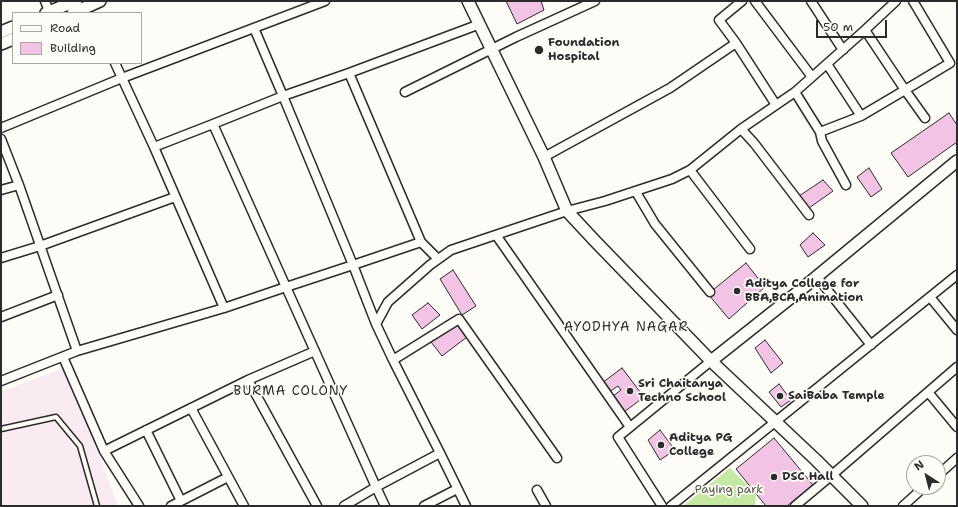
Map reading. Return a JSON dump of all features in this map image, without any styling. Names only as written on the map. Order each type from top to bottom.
[{"type":"street","points":[[46,8],[76,1]]},
{"type":"street","points":[[1,128],[122,78],[325,1]]},
{"type":"street","points":[[468,1],[544,157],[567,211],[711,361],[816,460],[862,506]]},
{"type":"street","points":[[405,92],[491,49],[595,1]]},
{"type":"street","points":[[742,1],[719,20],[736,43],[776,105]]},
{"type":"street","points":[[755,1],[812,77]]},
{"type":"street","points":[[811,1],[843,50]]},
{"type":"street","points":[[376,324],[388,302],[438,259],[451,250],[567,211],[636,192],[672,179],[690,170],[741,129],[795,92],[896,1]]},
{"type":"street","points":[[820,132],[861,116],[954,61],[913,1]]},
{"type":"street","points":[[75,12],[94,5]]},
{"type":"street","points":[[154,147],[283,96],[480,24]]},
{"type":"street","points":[[1,32],[12,27]]},
{"type":"street","points":[[254,28],[353,265],[376,324],[466,506]]},
{"type":"street","points":[[865,30],[925,118]]},
{"type":"street","points":[[1,44],[12,39]]},
{"type":"street","points":[[544,157],[670,88],[736,43]]},
{"type":"street","points":[[115,64],[154,147],[224,308]]},
{"type":"street","points":[[827,64],[861,116]]},
{"type":"street","points":[[349,73],[421,242],[438,259]]},
{"type":"street","points":[[795,92],[820,132],[822,141],[846,185]]},
{"type":"street","points":[[214,124],[286,288],[385,506]]},
{"type":"street","points":[[741,129],[764,155],[808,215]]},
{"type":"street","points":[[1,139],[19,185],[77,351]]},
{"type":"street","points":[[662,506],[618,437],[817,277],[957,161]]},
{"type":"street","points":[[690,170],[750,249]]},
{"type":"street","points":[[1,190],[19,185]]},
{"type":"street","points":[[636,192],[655,224],[710,292]]},
{"type":"street","points":[[1,258],[40,246],[175,197]]},
{"type":"street","points":[[496,235],[630,428]]},
{"type":"street","points":[[1,381],[77,351],[224,308],[421,242]]},
{"type":"street","points":[[672,506],[957,275]]},
{"type":"street","points":[[817,277],[871,345]]},
{"type":"street","points":[[1,317],[58,295]]},
{"type":"street","points":[[930,297],[957,330]]},
{"type":"street","points":[[393,360],[459,319],[557,458]]},
{"type":"street","points":[[104,451],[248,380],[315,351]]},
{"type":"street","points":[[63,357],[104,451],[139,506]]},
{"type":"street","points":[[795,506],[832,476],[957,367]]},
{"type":"street","points":[[248,380],[317,506]]},
{"type":"street","points":[[928,392],[957,427]]},
{"type":"street","points":[[191,408],[244,506]]},
{"type":"street","points":[[146,430],[181,501]]},
{"type":"street","points":[[344,506],[440,453]]},
{"type":"street","points":[[946,468],[957,458]]},
{"type":"street","points":[[171,506],[228,477]]},
{"type":"street","points":[[424,506],[457,489]]},
{"type":"street","points":[[537,490],[546,506]]},
{"type":"street","points":[[903,506],[915,495]]},
{"type":"lane","points":[[1,429],[56,417],[80,446],[97,506]]},
{"type":"shaded area","points":[[66,367],[118,506],[1,506],[1,392]]},
{"type":"green space","name":"Paying park","points":[[730,468],[756,494],[755,506],[683,506]]},
{"type":"building","points":[[506,1],[541,1],[544,10],[517,24]]},
{"type":"building","points":[[949,113],[957,125],[957,142],[908,177],[891,153]]},
{"type":"building","points":[[869,168],[882,189],[871,197],[857,177]]},
{"type":"building","points":[[823,180],[833,191],[809,208],[799,196]]},
{"type":"building","points":[[813,233],[825,245],[808,257],[800,245]]},
{"type":"building","name":"Aditya College for BBA,BCA,Animation","points":[[746,263],[765,287],[729,319],[708,294]]},
{"type":"building","points":[[453,270],[476,306],[462,315],[440,279]]},
{"type":"building","points":[[428,303],[440,315],[422,329],[412,315]]},
{"type":"building","points":[[456,323],[467,337],[442,356],[431,342]]},
{"type":"building","points":[[765,340],[783,363],[771,373],[755,348]]},
{"type":"building","name":"Sri Chaitanya Techno School","points":[[622,368],[644,397],[624,412],[613,396],[621,390],[618,386],[609,392],[602,383]]},
{"type":"building","name":"SaiBaba Temple","points":[[779,384],[791,400],[781,407],[769,392]]},
{"type":"building","name":"Aditya PG College","points":[[660,430],[675,450],[660,460],[648,440]]},
{"type":"building","name":"DSC Hall","points":[[774,438],[813,485],[787,506],[766,506],[736,469]]},
{"type":"place","name":"Foundation Hospital","points":[[539,50]]},
{"type":"place","name":"Aditya College for BBA,BCA,Animation","points":[[737,291]]},
{"type":"place","name":"Sri Chaitanya Techno School","points":[[630,391]]},
{"type":"place","name":"SaiBaba Temple","points":[[780,396]]},
{"type":"place","name":"Aditya PG College","points":[[661,445]]},
{"type":"place","name":"DSC Hall","points":[[774,477]]},
{"type":"district","name":"AYODHYA NAGAR","points":[[626,328]]},
{"type":"district","name":"BURMA COLONY","points":[[291,392]]}]
